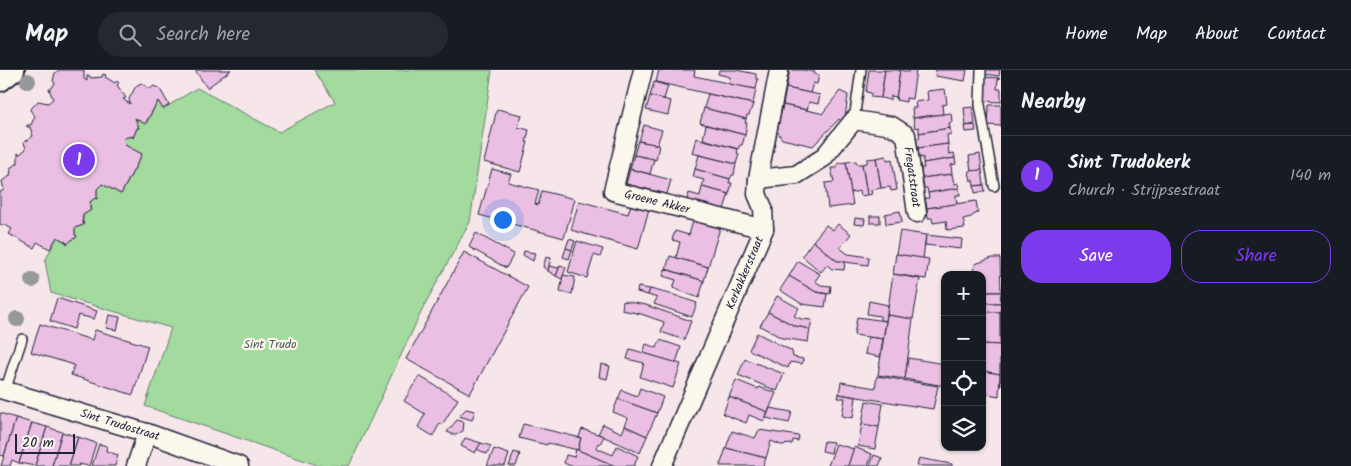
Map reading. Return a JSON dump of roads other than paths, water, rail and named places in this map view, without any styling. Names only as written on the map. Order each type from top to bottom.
[{"type":"street","points":[[0,80],[14,70]]},
{"type":"street","name":"Groene Akker","points":[[643,70],[613,191],[764,229]]},
{"type":"street","name":"Kerkakkerstraat","points":[[662,466],[764,229],[763,208],[757,194],[758,179],[779,70]]},
{"type":"street","points":[[758,179],[796,175],[823,158],[854,120]]},
{"type":"street","name":"Fregatstraat","points":[[854,120],[892,126],[906,135],[917,213]]},
{"type":"street","name":"Sint Trudostraat","points":[[3,390],[147,433],[239,466]]},
{"type":"street","points":[[136,466],[147,433]]},
{"type":"lane","points":[[854,120],[861,70]]},
{"type":"lane","points":[[981,70],[980,105],[994,186]]},
{"type":"lane","points":[[3,390],[22,339]]},
{"type":"place","name":"Sint Trudokerk","points":[[79,160]]},
{"type":"park label","name":"Sint Trudo","points":[[270,344]]}]
